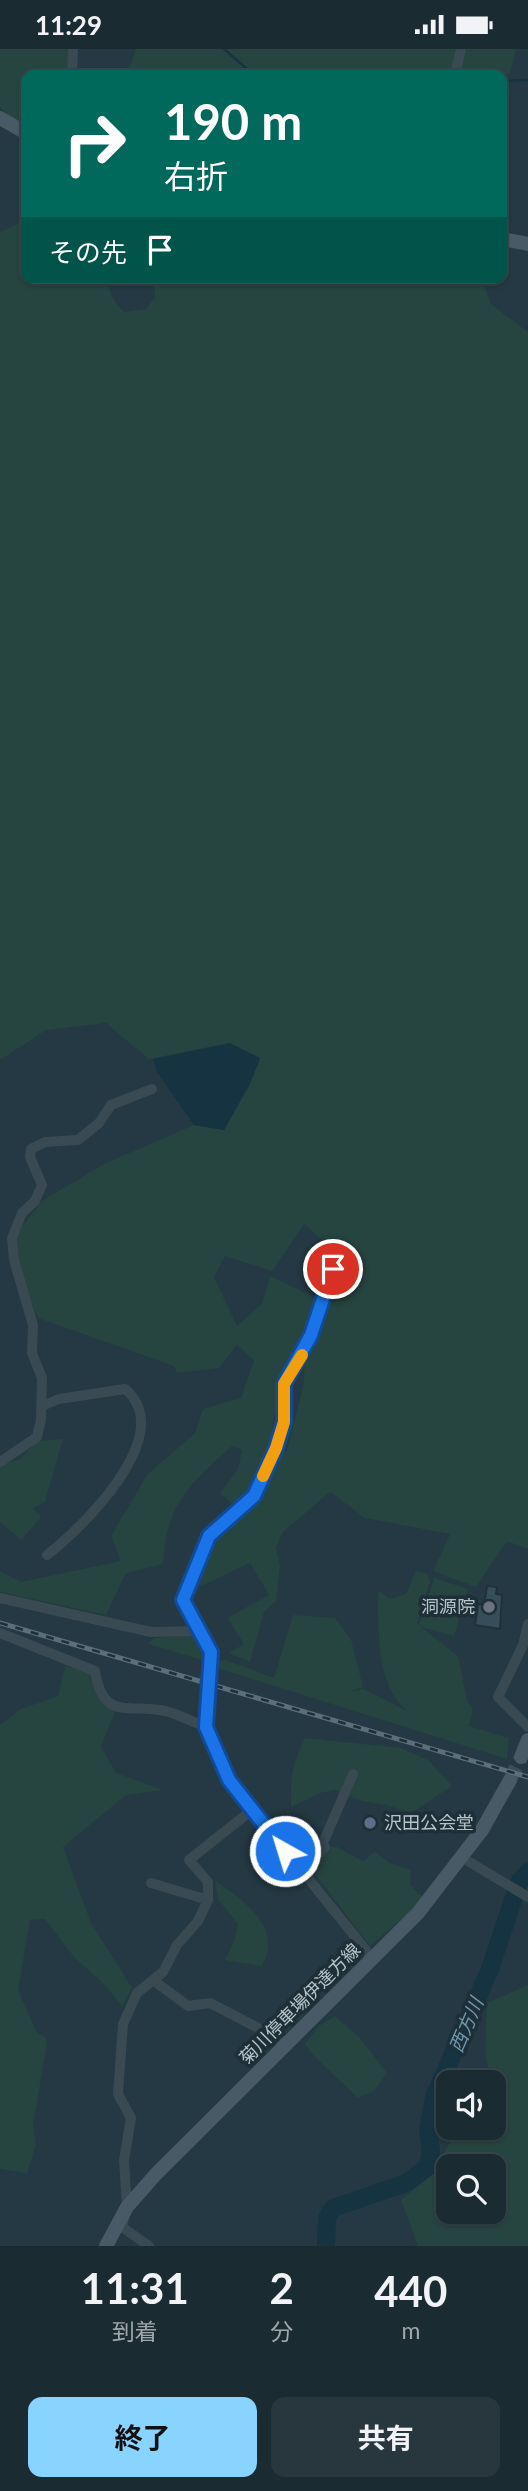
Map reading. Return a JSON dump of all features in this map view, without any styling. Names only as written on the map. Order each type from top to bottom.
[{"type":"main road","points":[[0,118],[21,131]]},
{"type":"main road","points":[[507,240],[528,244]]},
{"type":"main road","points":[[521,1757],[528,1740]]},
{"type":"main road","name":"菊川停車場伊達方線","points":[[106,2246],[127,2207],[156,2174],[418,1913],[482,1830],[510,1780]]},
{"type":"street","points":[[72,70],[73,49]]},
{"type":"street","points":[[456,70],[461,49]]},
{"type":"street","points":[[0,1462],[37,1437],[42,1406],[42,1378],[32,1353],[33,1325],[14,1260],[13,1233],[22,1213],[35,1201],[42,1185],[30,1157],[31,1149],[45,1142],[78,1140],[99,1123],[111,1105],[152,1089]]},
{"type":"street","points":[[0,1233],[13,1233]]},
{"type":"street","points":[[333,1269],[311,1335],[284,1384],[284,1422],[276,1448],[254,1496],[209,1536],[183,1600],[211,1652],[206,1727],[229,1780],[373,1959]]},
{"type":"street","points":[[42,1406],[59,1399],[125,1389],[133,1396],[141,1422],[139,1437],[126,1468],[111,1492],[76,1532],[47,1555]]},
{"type":"street","points":[[0,1598],[151,1632],[200,1631]]},
{"type":"street","points":[[528,1625],[523,1645],[498,1697],[528,1727]]},
{"type":"street","points":[[0,1633],[95,1671],[97,1688],[105,1699],[119,1709],[164,1711],[206,1727]]},
{"type":"street","points":[[302,1872],[322,1842],[353,1774]]},
{"type":"street","points":[[149,2246],[122,2227],[127,2207],[124,2160],[131,2118],[118,2094],[123,2024],[137,1993],[163,1972],[177,1945],[198,1921],[208,1900],[208,1882],[189,1860],[252,1809]]},
{"type":"street","points":[[322,1842],[336,1832]]},
{"type":"street","points":[[461,1857],[526,1895]]},
{"type":"street","points":[[151,1883],[208,1900]]},
{"type":"street","points":[[153,1980],[188,2006],[210,2003],[287,2043]]},
{"type":"green space","points":[[0,49],[69,49],[68,70],[21,70],[21,123],[12,120],[0,107]]},
{"type":"green space","points":[[136,49],[460,49],[457,70],[129,70]]},
{"type":"green space","points":[[464,49],[516,49],[510,74],[507,74],[507,70],[459,70]]},
{"type":"green space","points":[[21,222],[21,284],[107,284],[114,301],[124,312],[146,309],[155,297],[154,284],[483,284],[491,304],[528,332],[528,1549],[507,1541],[476,1587],[433,1571],[450,1534],[365,1518],[330,1492],[283,1532],[276,1548],[280,1566],[276,1601],[264,1612],[250,1662],[229,1653],[244,1644],[227,1618],[269,1595],[250,1563],[190,1591],[212,1537],[240,1516],[257,1498],[272,1463],[287,1450],[303,1387],[306,1349],[283,1380],[264,1463],[250,1494],[238,1509],[220,1493],[238,1469],[242,1450],[232,1446],[193,1484],[175,1510],[165,1543],[163,1564],[126,1573],[106,1615],[0,1592],[0,1571],[21,1582],[121,1561],[111,1536],[147,1475],[195,1433],[203,1409],[241,1398],[254,1360],[237,1345],[219,1368],[177,1373],[174,1366],[38,1318],[23,1281],[15,1236],[42,1201],[104,1164],[194,1125],[224,1130],[259,1063],[230,1043],[149,1059],[106,1023],[46,1030],[0,1060],[0,232]],"holes":[[[304,1224],[336,1252],[322,1301],[270,1276],[262,1304],[237,1326],[214,1277],[225,1256],[272,1271]]]},
{"type":"green space","points":[[63,1439],[45,1502],[33,1508],[41,1517],[21,1540],[0,1522],[0,1465],[20,1459],[38,1441]]},
{"type":"green space","points":[[416,1571],[427,1573],[430,1582],[417,1623],[419,1625],[434,1578],[468,1589],[454,1636],[421,1627],[458,1656],[467,1700],[473,1710],[469,1726],[509,1738],[507,1759],[217,1668],[218,1661],[226,1660],[274,1678],[293,1615],[335,1618],[351,1639],[363,1687],[348,1692],[363,1689],[407,1711],[396,1699],[389,1685],[380,1655],[378,1590],[390,1599],[406,1594]]},
{"type":"green space","points":[[193,1635],[205,1650],[205,1661],[148,1644],[154,1638]]},
{"type":"green space","points":[[65,1666],[90,1672],[98,1696],[115,1712],[101,1746],[116,1773],[163,1790],[126,1795],[63,1847],[91,1923],[132,1988],[122,2006],[105,1985],[74,1957],[45,1919],[30,1920],[18,1990],[37,2033],[45,2037],[47,2044],[33,2125],[36,2145],[27,2173],[0,2169],[0,1725],[21,1709],[58,1696]]},
{"type":"green space","points":[[305,1738],[401,1748],[428,1760],[452,1786],[411,1813],[362,1801],[335,1790],[320,1793],[291,1807],[293,1771]]},
{"type":"green space","points":[[302,1834],[324,1847],[337,1847],[363,1861],[375,1852],[390,1863],[411,1870],[410,1885],[425,1899],[370,1946],[315,1874],[282,1839]]},
{"type":"green space","points":[[215,1881],[248,1906],[264,1927],[268,1939],[262,1966],[225,1960],[234,1942],[238,1924],[218,1899]]},
{"type":"green space","points":[[528,1985],[528,2246],[418,2246],[401,2200],[430,2176],[436,2166],[436,2224],[506,2224],[506,2154],[443,2154],[451,2140],[506,2140],[506,2070],[489,2070],[485,2051],[487,2003]]},
{"type":"green space","points":[[335,2016],[359,2037],[387,2073],[374,2091],[358,2098],[305,2044],[319,2026]]},
{"type":"water","points":[[230,1043],[260,1058],[250,1084],[224,1130],[194,1125],[157,1072],[153,1059]]},
{"type":"building","name":"洞源院","points":[[487,1586],[497,1587],[496,1594],[502,1595],[500,1629],[475,1625],[478,1604],[484,1605]]},
{"type":"waterway","points":[[224,49],[248,70]]},
{"type":"waterway","points":[[507,81],[528,80]]},
{"type":"waterway","name":"西方川","points":[[326,2246],[327,2218],[333,2208],[406,2183],[428,2167],[431,2151],[428,2130],[434,2097],[490,1969],[519,1882],[528,1872]]},
{"type":"tunnel","points":[[510,1780],[521,1757]]},
{"type":"railway","points":[[0,1623],[528,1777]]},
{"type":"slow traffic","points":[[263,1476],[284,1422],[284,1384],[302,1355]]},
{"type":"place","name":"洞源院","points":[[489,1607]]},
{"type":"place","name":"沢田公会堂","points":[[370,1823]]},
{"type":"route","points":[[285,1851],[229,1780],[206,1727],[211,1652],[183,1600],[209,1536],[237,1514],[254,1496],[276,1448],[284,1422],[284,1384],[303,1354],[333,1269]]}]
